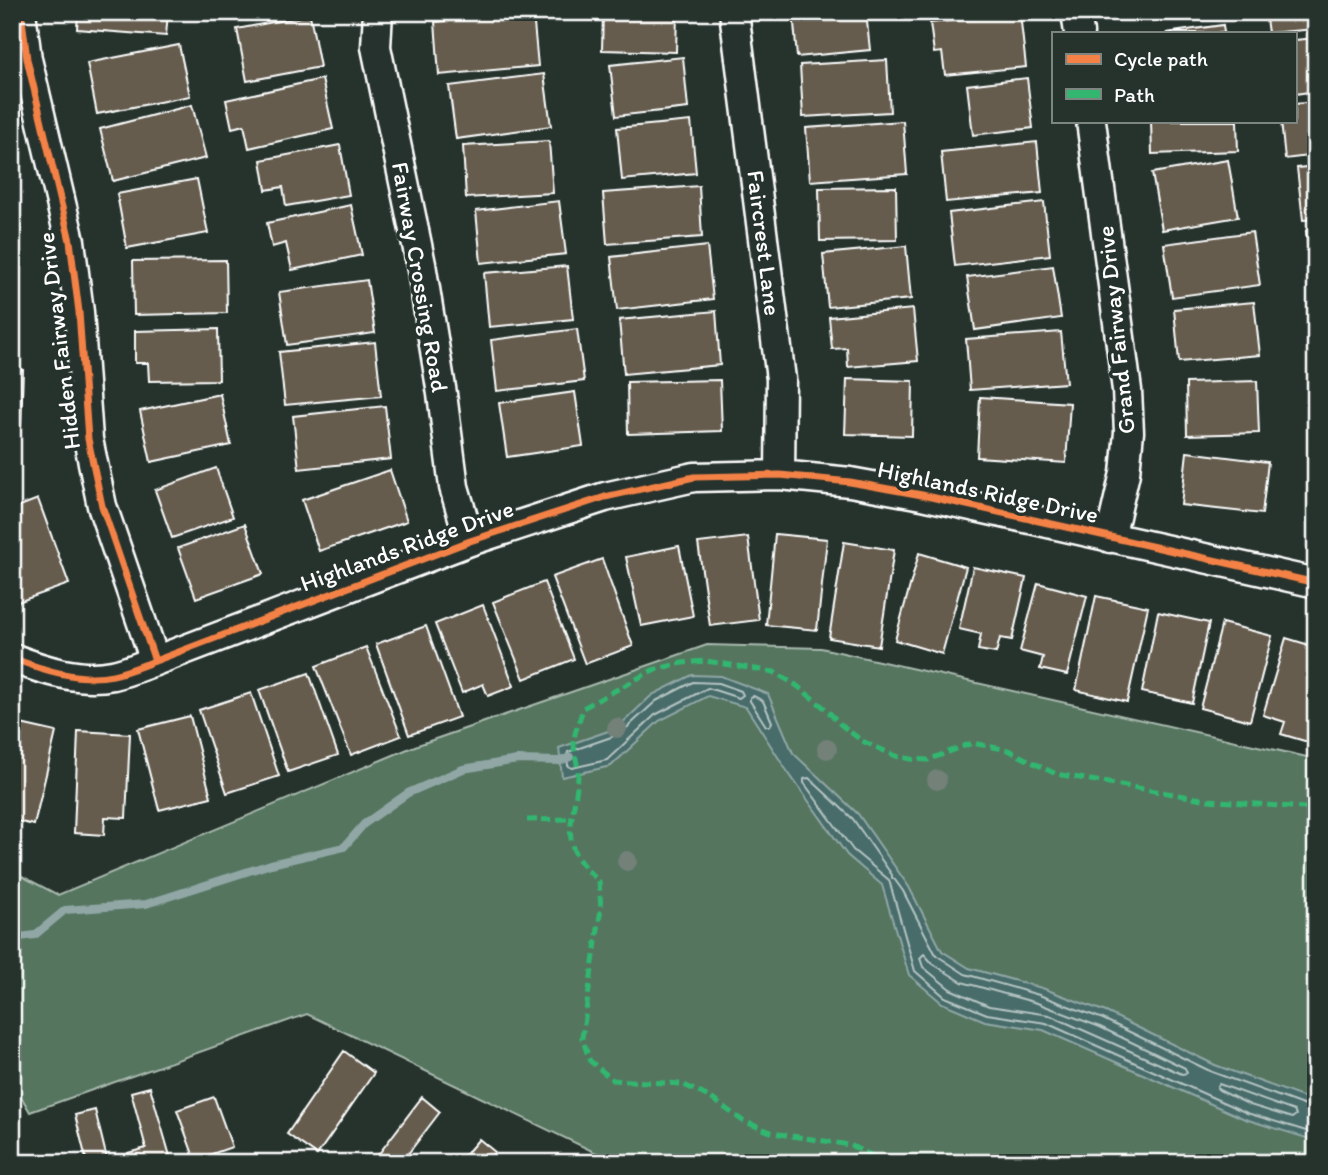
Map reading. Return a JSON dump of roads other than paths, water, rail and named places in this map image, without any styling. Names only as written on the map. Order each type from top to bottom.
[{"type":"street","name":"Hidden Fairway Drive","points":[[21,12],[27,59],[69,241],[79,312],[88,439],[102,506],[155,661]]},
{"type":"street","name":"Fairway Crossing Road","points":[[377,12],[376,47],[421,264],[454,487],[470,541]]},
{"type":"street","name":"Faircrest Lane","points":[[734,12],[781,379],[780,475]]},
{"type":"street","points":[[1076,12],[1079,32]]},
{"type":"street","name":"Grand Fairway Drive","points":[[1091,122],[1127,390],[1129,432],[1125,473],[1111,538]]},
{"type":"street","name":"Highlands Ridge Drive","points":[[12,658],[59,673],[112,675],[470,541],[605,497],[694,477],[780,475],[850,482],[922,495],[1316,583]]},
{"type":"water","points":[[692,675],[721,676],[768,694],[793,753],[858,814],[909,887],[942,951],[969,968],[1042,988],[1106,1012],[1215,1065],[1316,1102],[1316,1141],[1245,1119],[1043,1030],[985,1021],[942,1003],[909,975],[882,885],[847,855],[785,768],[746,707],[708,696],[659,721],[611,766],[562,777],[559,748],[617,728],[652,695]]},
{"type":"waterway","points":[[12,938],[35,935],[65,910],[146,904],[271,864],[344,847],[364,824],[408,793],[463,769],[517,760],[560,761],[570,757]]}]
